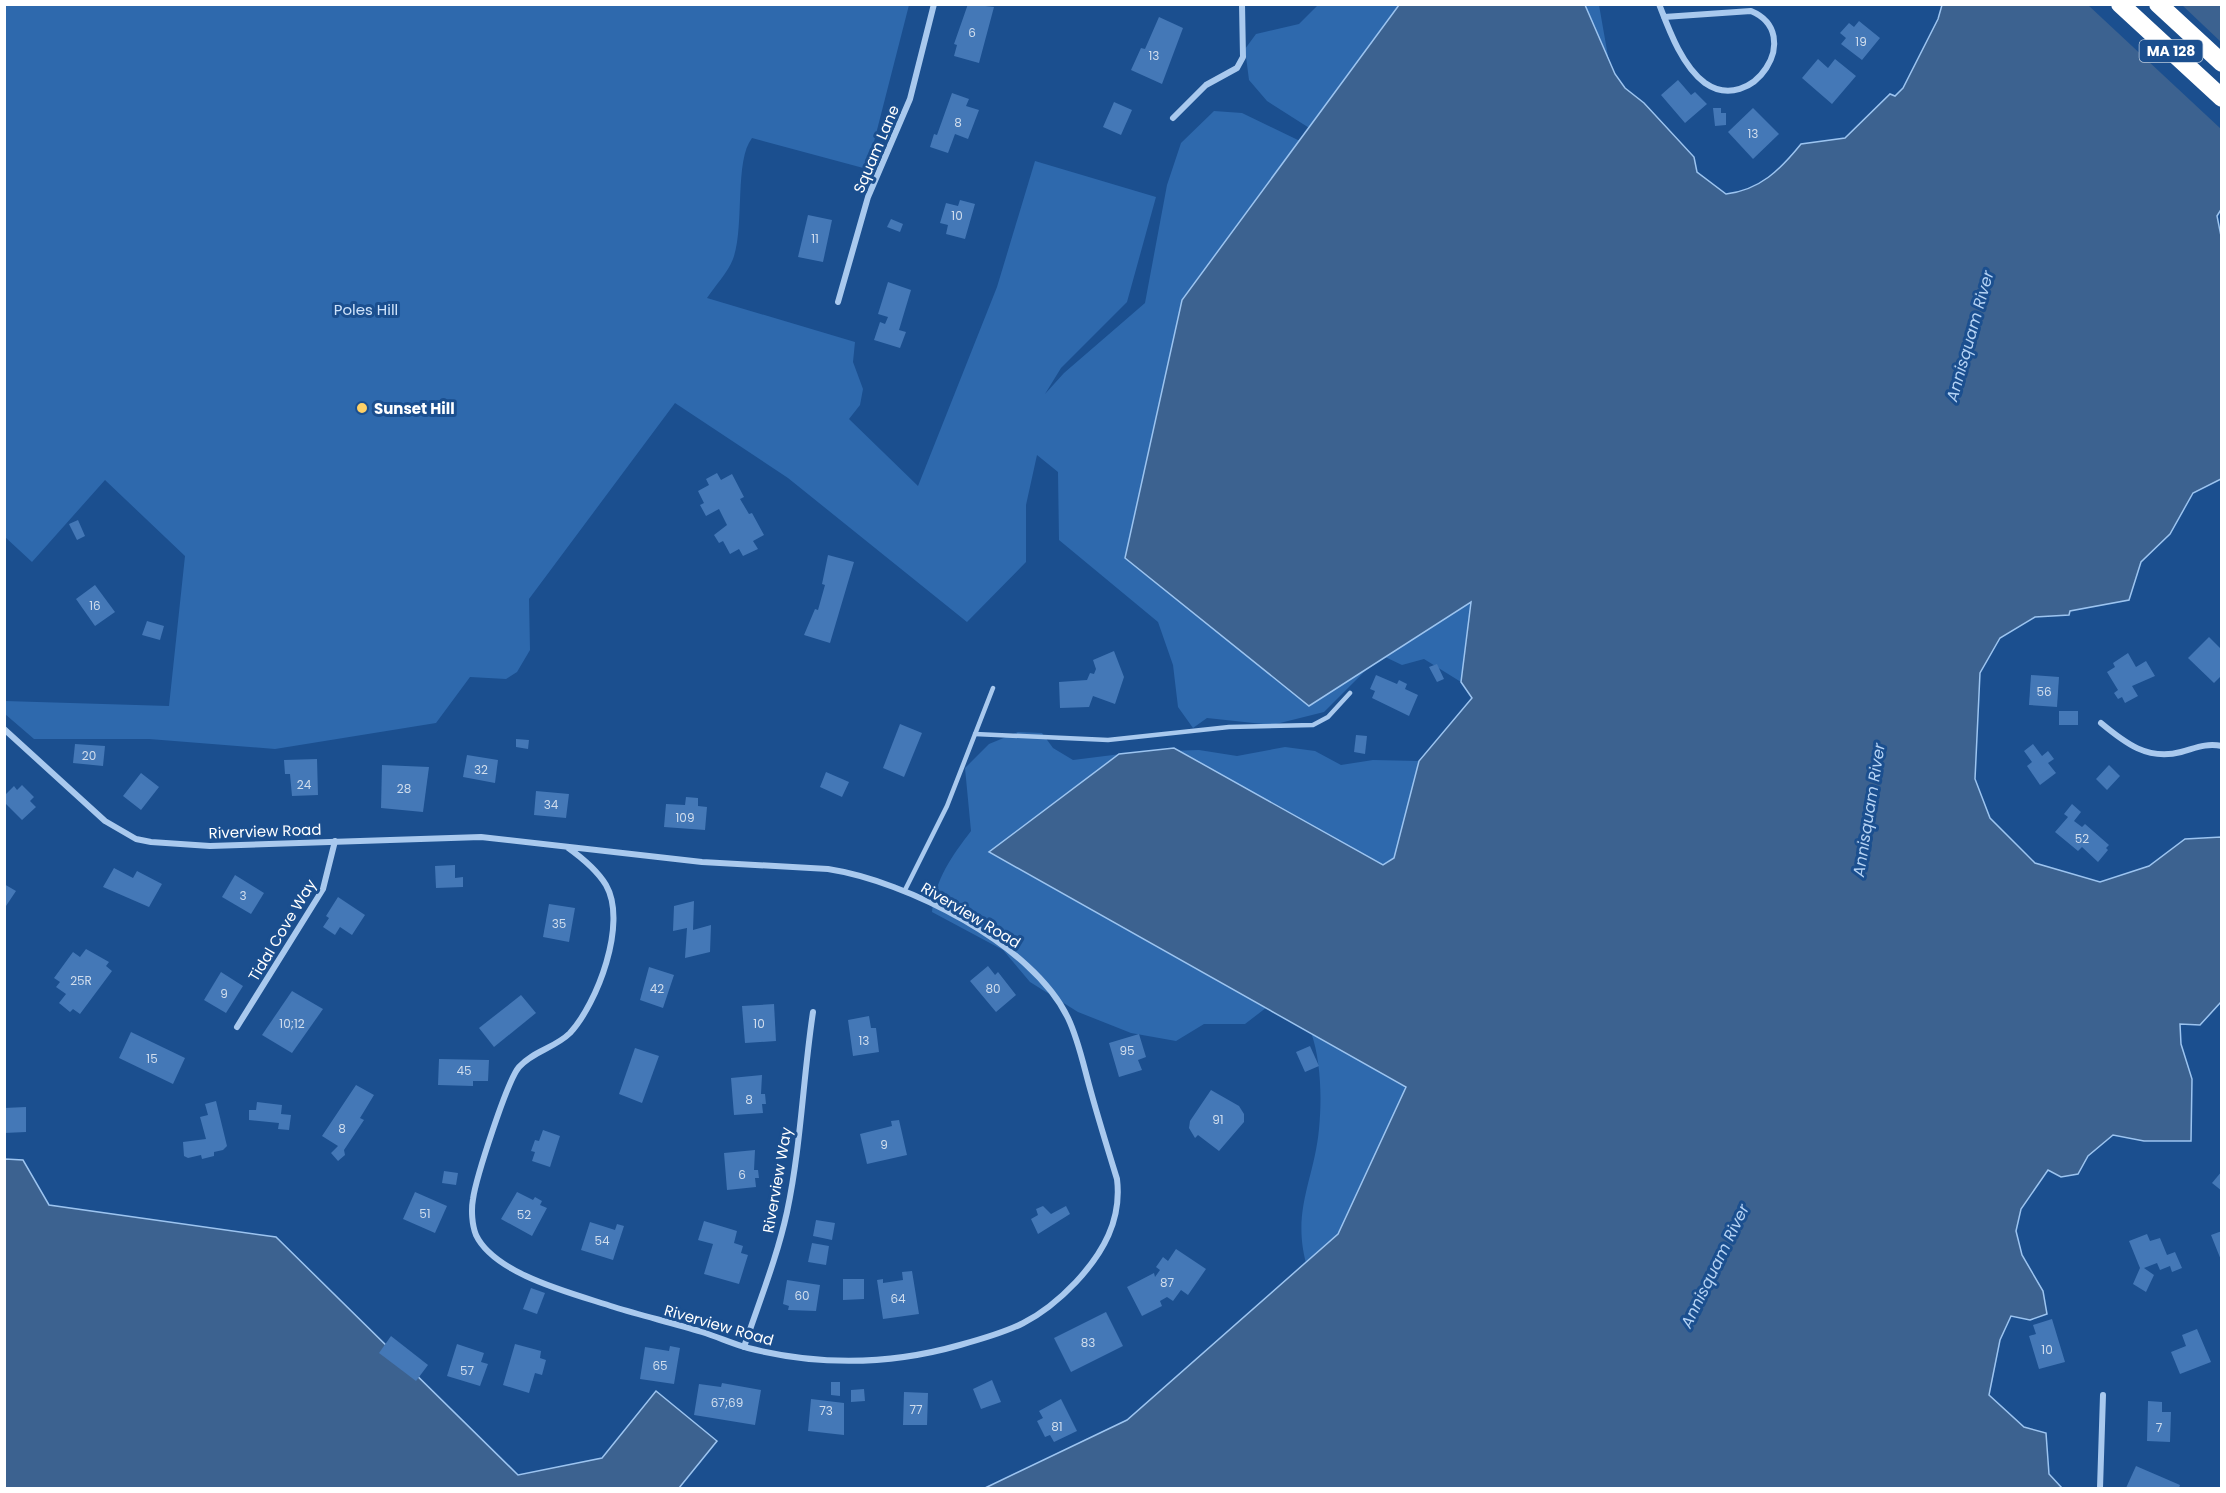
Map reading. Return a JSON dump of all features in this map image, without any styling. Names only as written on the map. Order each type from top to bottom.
[{"type":"highway","name":"MA 128","points":[[2120,4],[2222,98]]},
{"type":"highway","name":"MA 128","points":[[2158,4],[2222,63]]},
{"type":"street","name":"Squam Lane","points":[[838,302],[868,197],[910,99],[934,4]]},
{"type":"street","points":[[1173,118],[1206,85],[1237,68],[1243,57],[1242,4]]},
{"type":"street","points":[[1659,4],[1664,17],[1688,63],[1704,82],[1720,90],[1730,92],[1749,85],[1767,67],[1773,55],[1775,36],[1769,22],[1763,15],[1751,10],[1664,17]]},
{"type":"street","points":[[2101,723],[2147,753],[2169,755],[2199,745],[2222,746]]},
{"type":"street","name":"Riverview Road","points":[[4,729],[105,821],[136,839],[210,846],[481,837],[702,862],[828,868],[905,890],[948,911],[1010,950],[1044,983],[1068,1017],[1117,1179],[1119,1208],[1116,1220],[1096,1257],[1072,1286],[1021,1327],[937,1352],[855,1362],[807,1359],[744,1347],[595,1301],[523,1274],[499,1262],[486,1250],[476,1234],[472,1203],[511,1081],[519,1067],[571,1032],[589,1008],[606,961],[611,935],[612,902],[606,886],[583,859],[567,847]]},
{"type":"street","name":"Tidal Cove Way","points":[[237,1027],[323,889],[334,854],[334,841]]},
{"type":"street","name":"Riverview Way","points":[[744,1347],[773,1267],[787,1212],[795,1168],[803,1076],[813,1012]]},
{"type":"street","points":[[2100,1488],[2103,1395]]},
{"type":"lane","points":[[905,890],[947,806],[993,688]]},
{"type":"lane","points":[[975,734],[1108,740],[1229,727],[1313,725],[1328,717],[1350,693]]},
{"type":"green space","name":"Poles Hill","points":[[4,5],[909,5],[867,169],[752,138],[743,162],[737,246],[731,264],[707,298],[855,342],[853,362],[863,389],[860,405],[849,419],[918,486],[997,287],[1035,161],[1156,197],[1127,302],[1061,368],[1045,394],[1064,373],[1145,303],[1167,185],[1181,143],[1214,111],[1242,113],[1329,155],[1314,131],[1267,101],[1249,80],[1245,49],[1256,34],[1299,24],[1318,5],[1599,5],[1612,79],[1461,682],[1424,659],[1402,665],[1381,655],[1324,712],[1272,725],[1207,718],[1193,728],[1178,707],[1173,665],[1158,622],[1059,540],[1058,472],[1037,455],[1026,505],[1026,562],[967,622],[788,478],[675,403],[529,599],[530,650],[517,672],[506,679],[470,677],[436,723],[275,749],[149,739],[34,739],[5,714],[5,701],[169,706],[185,556],[105,480],[32,562],[5,537]]},
{"type":"green space","points":[[1018,732],[1042,733],[1053,748],[1073,760],[1137,752],[1199,750],[1237,756],[1285,747],[1315,751],[1341,765],[1373,760],[1419,761],[1421,779],[1399,1070],[1410,1105],[1383,1210],[1308,1270],[1301,1231],[1302,1214],[1319,1129],[1320,1080],[1317,1055],[1309,1027],[1284,994],[1245,1024],[1204,1024],[1176,1041],[1131,1033],[1078,1012],[1030,982],[1003,950],[932,912],[941,878],[971,831],[965,768],[989,744]]},
{"type":"water","name":"Annisquam River","points":[[1399,5],[1585,5],[1615,74],[1625,88],[1644,103],[1694,157],[1697,172],[1726,194],[1749,188],[1768,177],[1801,144],[1845,138],[1890,94],[1895,96],[1903,88],[1938,19],[1942,5],[2221,5],[2222,208],[2217,216],[2222,241],[2221,479],[2193,493],[2170,534],[2141,562],[2129,600],[2070,611],[2069,615],[2035,617],[2000,638],[1980,673],[1975,779],[1990,818],[2035,863],[2100,882],[2149,866],[2185,839],[2221,837],[2221,1002],[2200,1025],[2180,1024],[2181,1044],[2192,1079],[2191,1141],[2144,1141],[2113,1135],[2088,1156],[2078,1174],[2061,1177],[2048,1170],[2021,1209],[2016,1231],[2022,1255],[2043,1291],[2047,1314],[2030,1320],[2011,1316],[2000,1340],[1989,1395],[2024,1427],[2046,1433],[2049,1474],[2062,1488],[985,1488],[1127,1420],[1338,1234],[1406,1087],[989,852],[1119,754],[1174,748],[1383,865],[1394,858],[1419,761],[1472,698],[1461,682],[1471,602],[1309,706],[1125,558],[1182,300]]},
{"type":"water","points":[[5,1159],[23,1160],[49,1205],[276,1237],[518,1475],[602,1458],[656,1391],[717,1441],[679,1488],[5,1488]]},
{"type":"pier","points":[[2088,5],[2182,5],[2221,42],[2221,129]]},
{"type":"building","points":[[968,4],[994,7],[979,63],[954,56],[957,45],[954,44]]},
{"type":"building","points":[[1159,17],[1183,28],[1162,84],[1131,70],[1141,48],[1145,49]]},
{"type":"building","points":[[1859,21],[1880,38],[1862,60],[1841,44],[1846,38],[1840,33],[1849,23],[1854,27]]},
{"type":"building","points":[[1818,59],[1828,68],[1835,59],[1856,76],[1832,104],[1802,78]]},
{"type":"building","points":[[1678,80],[1691,95],[1695,92],[1707,104],[1685,123],[1661,95]]},
{"type":"building","points":[[952,93],[969,99],[966,106],[979,110],[968,139],[955,134],[948,153],[930,147],[934,134],[937,135]]},
{"type":"building","points":[[1114,102],[1132,110],[1121,135],[1103,127]]},
{"type":"building","points":[[1713,108],[1721,108],[1721,113],[1726,113],[1726,125],[1715,126]]},
{"type":"building","points":[[1753,108],[1779,134],[1753,159],[1728,132]]},
{"type":"building","points":[[960,200],[975,204],[965,239],[946,234],[948,225],[940,223],[946,203],[958,206]]},
{"type":"building","points":[[808,215],[832,220],[823,262],[798,257]]},
{"type":"building","points":[[891,219],[903,224],[900,232],[887,227]]},
{"type":"building","points":[[888,282],[911,290],[899,330],[906,332],[900,348],[874,340],[880,322],[885,324],[888,317],[878,314]]},
{"type":"building","points":[[717,473],[721,480],[732,474],[744,497],[740,499],[749,514],[752,513],[764,535],[753,541],[758,549],[743,556],[739,549],[730,554],[723,541],[719,543],[714,535],[727,525],[719,509],[706,516],[700,505],[704,503],[698,491],[709,485],[706,479]]},
{"type":"building","points":[[78,520],[85,536],[77,540],[69,524]]},
{"type":"building","points":[[828,555],[854,562],[830,643],[804,635],[815,609],[818,610],[825,585],[822,584]]},
{"type":"building","points":[[95,585],[115,612],[95,626],[76,599]]},
{"type":"building","points":[[147,621],[164,626],[160,640],[142,635]]},
{"type":"building","points":[[2209,637],[2222,650],[2222,675],[2214,683],[2188,658]]},
{"type":"building","points":[[1114,651],[1124,677],[1115,704],[1093,696],[1089,707],[1060,708],[1059,682],[1087,680],[1090,673],[1094,674],[1096,669],[1093,660]]},
{"type":"building","points":[[2128,653],[2136,667],[2146,661],[2155,676],[2132,686],[2138,696],[2125,703],[2122,697],[2118,699],[2114,693],[2118,690],[2107,672],[2115,667],[2113,663]]},
{"type":"building","points":[[1437,664],[1444,679],[1437,682],[1429,667]]},
{"type":"building","points":[[1376,675],[1397,684],[1399,680],[1407,684],[1405,689],[1418,695],[1409,716],[1372,698],[1375,691],[1370,689]]},
{"type":"building","points":[[2031,675],[2059,677],[2057,707],[2029,705]]},
{"type":"building","points":[[2059,711],[2078,711],[2078,725],[2059,725]]},
{"type":"building","points":[[900,724],[922,733],[904,777],[883,768]]},
{"type":"building","points":[[1356,735],[1367,736],[1365,754],[1354,752]]},
{"type":"building","points":[[516,739],[529,740],[528,749],[516,747]]},
{"type":"building","points":[[75,744],[105,746],[103,766],[73,763]]},
{"type":"building","points":[[2033,744],[2042,756],[2048,751],[2054,759],[2048,763],[2056,773],[2040,785],[2027,766],[2032,762],[2024,751]]},
{"type":"building","points":[[467,755],[498,760],[495,783],[463,777]]},
{"type":"building","points":[[317,759],[318,795],[292,796],[290,774],[285,774],[284,760]]},
{"type":"building","points":[[382,765],[429,767],[423,812],[381,808]]},
{"type":"building","points":[[2109,765],[2120,776],[2107,790],[2096,779]]},
{"type":"building","points":[[826,772],[849,782],[842,797],[820,787]]},
{"type":"building","points":[[141,773],[159,787],[141,810],[123,796]]},
{"type":"building","points":[[22,785],[34,797],[30,801],[36,807],[22,820],[4,802],[4,796],[14,786],[17,790]]},
{"type":"building","points":[[536,791],[569,794],[566,818],[534,815]]},
{"type":"building","points":[[686,797],[698,798],[698,806],[707,807],[705,830],[664,827],[666,804],[685,805]]},
{"type":"building","points":[[2072,804],[2081,812],[2074,821],[2082,827],[2085,824],[2109,845],[2106,848],[2108,850],[2098,862],[2082,847],[2078,851],[2055,832],[2068,817],[2064,814]]},
{"type":"building","points":[[455,865],[455,878],[463,877],[463,887],[436,888],[435,866]]},
{"type":"building","points":[[114,868],[133,878],[137,871],[162,884],[149,907],[103,887]]},
{"type":"building","points":[[235,875],[264,893],[251,914],[222,897]]},
{"type":"building","points":[[4,884],[16,891],[4,909]]},
{"type":"building","points":[[338,897],[365,915],[352,935],[340,927],[335,935],[323,927],[329,918],[326,916]]},
{"type":"building","points":[[694,901],[693,930],[711,925],[710,952],[685,958],[687,928],[673,931],[674,906]]},
{"type":"building","points":[[549,904],[575,908],[569,942],[543,937]]},
{"type":"building","points":[[86,949],[109,962],[106,966],[112,971],[80,1014],[73,1009],[70,1012],[59,1003],[66,994],[56,987],[60,982],[54,978],[73,952],[80,957]]},
{"type":"building","points":[[988,966],[995,975],[998,972],[1016,995],[996,1012],[970,981]]},
{"type":"building","points":[[649,967],[674,975],[663,1008],[640,1000]]},
{"type":"building","points":[[221,972],[243,986],[226,1013],[204,1000]]},
{"type":"building","points":[[292,991],[323,1009],[292,1053],[262,1035]]},
{"type":"building","points":[[521,995],[536,1013],[494,1047],[479,1028]]},
{"type":"building","points":[[774,1004],[776,1041],[745,1043],[742,1006]]},
{"type":"building","points":[[869,1016],[871,1028],[876,1028],[879,1052],[853,1056],[848,1020]]},
{"type":"building","points":[[131,1032],[185,1058],[173,1084],[119,1058]]},
{"type":"building","points":[[1139,1034],[1146,1057],[1138,1060],[1142,1070],[1119,1077],[1109,1043]]},
{"type":"building","points":[[1310,1046],[1319,1066],[1305,1072],[1296,1052]]},
{"type":"building","points":[[635,1048],[659,1056],[642,1103],[619,1094]]},
{"type":"building","points":[[439,1059],[489,1060],[488,1081],[473,1081],[473,1086],[438,1085]]},
{"type":"building","points":[[762,1075],[761,1094],[765,1094],[766,1104],[762,1104],[763,1113],[734,1115],[731,1078]]},
{"type":"building","points":[[356,1085],[374,1095],[360,1118],[364,1120],[344,1150],[345,1155],[338,1161],[331,1153],[338,1146],[322,1136]]},
{"type":"building","points":[[1211,1090],[1239,1106],[1244,1114],[1244,1122],[1219,1151],[1198,1135],[1195,1138],[1189,1128],[1190,1121]]},
{"type":"building","points":[[216,1101],[227,1146],[223,1150],[214,1152],[214,1156],[202,1159],[201,1155],[188,1158],[184,1156],[183,1142],[206,1139],[200,1117],[208,1115],[205,1104]]},
{"type":"building","points":[[257,1102],[282,1105],[281,1114],[291,1115],[289,1130],[278,1129],[279,1123],[249,1120],[249,1110],[256,1110]]},
{"type":"building","points":[[26,1107],[26,1132],[4,1133],[4,1108]]},
{"type":"building","points":[[899,1120],[907,1155],[867,1164],[860,1134],[892,1126],[891,1121]]},
{"type":"building","points":[[543,1130],[560,1136],[550,1167],[532,1161],[535,1152],[531,1151],[535,1140],[539,1141]]},
{"type":"building","points":[[755,1150],[754,1170],[758,1170],[759,1178],[755,1178],[756,1187],[727,1190],[724,1153]]},
{"type":"building","points":[[444,1171],[458,1173],[456,1185],[442,1183]]},
{"type":"building","points":[[2222,1171],[2222,1191],[2212,1183]]},
{"type":"building","points":[[415,1192],[447,1206],[435,1233],[403,1219]]},
{"type":"building","points":[[517,1192],[533,1200],[535,1197],[542,1201],[540,1205],[547,1208],[532,1236],[501,1219]]},
{"type":"building","points":[[1043,1206],[1051,1214],[1066,1206],[1070,1214],[1038,1234],[1031,1219],[1038,1215],[1036,1209]]},
{"type":"building","points":[[816,1220],[835,1223],[832,1240],[813,1236]]},
{"type":"building","points":[[704,1221],[737,1231],[734,1243],[743,1246],[741,1253],[748,1255],[739,1284],[704,1274],[713,1244],[698,1240]]},
{"type":"building","points":[[590,1222],[615,1230],[617,1224],[624,1226],[613,1260],[581,1250]]},
{"type":"building","points":[[2222,1231],[2222,1260],[2221,1260],[2211,1235]]},
{"type":"building","points":[[2147,1234],[2150,1241],[2160,1238],[2167,1255],[2175,1252],[2182,1268],[2172,1272],[2170,1266],[2160,1270],[2157,1263],[2144,1268],[2154,1275],[2146,1292],[2133,1284],[2140,1268],[2129,1241]]},
{"type":"building","points":[[812,1243],[829,1246],[826,1265],[808,1262]]},
{"type":"building","points":[[1176,1249],[1206,1269],[1188,1295],[1181,1290],[1173,1301],[1167,1297],[1160,1301],[1162,1306],[1142,1316],[1127,1287],[1154,1273],[1155,1277],[1160,1270],[1156,1267],[1163,1257],[1168,1261]]},
{"type":"building","points":[[912,1271],[919,1314],[883,1319],[877,1280],[883,1279],[883,1283],[903,1280],[902,1272]]},
{"type":"building","points":[[843,1279],[864,1279],[864,1299],[843,1300]]},
{"type":"building","points":[[787,1280],[820,1285],[816,1311],[788,1310],[789,1306],[783,1304]]},
{"type":"building","points":[[531,1288],[545,1293],[537,1314],[523,1309]]},
{"type":"building","points":[[1106,1312],[1123,1346],[1071,1372],[1054,1338]]},
{"type":"building","points":[[2052,1319],[2065,1362],[2039,1369],[2029,1336],[2036,1334],[2033,1325]]},
{"type":"building","points":[[2197,1329],[2211,1362],[2180,1374],[2171,1352],[2186,1346],[2182,1335]]},
{"type":"building","points":[[391,1336],[428,1365],[416,1381],[379,1353]]},
{"type":"building","points":[[457,1344],[484,1353],[481,1362],[488,1364],[480,1386],[447,1376]]},
{"type":"building","points":[[515,1344],[541,1351],[540,1358],[546,1360],[542,1375],[535,1373],[529,1393],[503,1385]]},
{"type":"building","points":[[670,1346],[680,1348],[674,1384],[640,1379],[645,1347],[669,1351]]},
{"type":"building","points":[[992,1380],[1001,1402],[981,1409],[973,1389]]},
{"type":"building","points":[[831,1382],[840,1382],[840,1396],[831,1395]]},
{"type":"building","points":[[722,1383],[761,1390],[755,1425],[694,1415],[699,1384],[721,1387]]},
{"type":"building","points":[[864,1389],[865,1401],[851,1402],[851,1390]]},
{"type":"building","points":[[904,1392],[928,1393],[927,1425],[903,1425]]},
{"type":"building","points":[[811,1399],[844,1403],[844,1435],[808,1431]]},
{"type":"building","points":[[1061,1399],[1077,1431],[1054,1442],[1050,1435],[1045,1437],[1037,1421],[1043,1418],[1039,1411]]},
{"type":"building","points":[[2148,1401],[2162,1402],[2162,1412],[2171,1412],[2170,1442],[2147,1441]]},
{"type":"building","points":[[2136,1466],[2180,1485],[2179,1488],[2126,1488]]},
{"type":"place","name":"Sunset Hill","points":[[362,408]]}]
